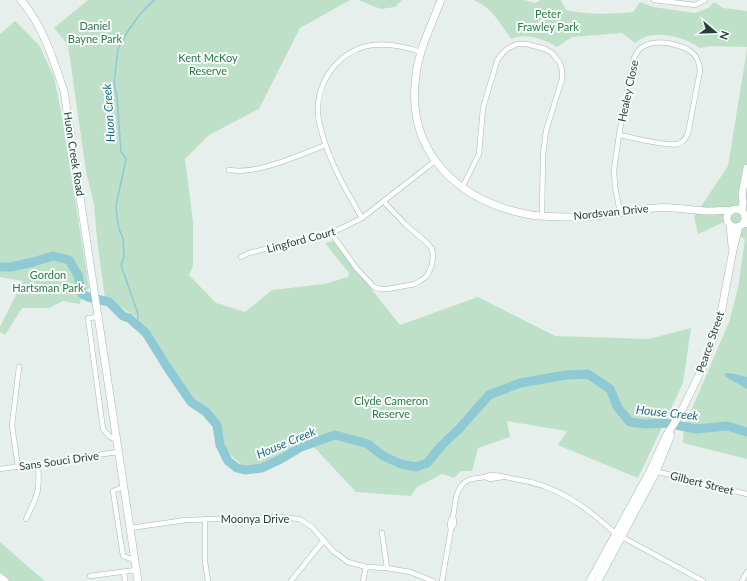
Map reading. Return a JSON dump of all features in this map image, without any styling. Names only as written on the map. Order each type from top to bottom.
[{"type":"street","name":"Huon Creek Road","points":[[21,0],[28,8],[49,46],[64,91],[138,581]]},
{"type":"street","name":"Nordsvan Drive","points":[[441,0],[421,52],[414,92],[415,110],[419,128],[435,161],[462,188],[480,199],[503,208],[542,216],[578,217],[656,208],[683,208],[709,211],[732,210]]},
{"type":"street","points":[[654,0],[694,5],[699,4],[704,0]]},
{"type":"street","name":"Healey Close","points":[[619,135],[668,144],[676,144],[683,141],[688,133],[700,71],[699,61],[690,50],[682,46],[663,42],[648,44],[639,49],[634,58],[619,135],[614,170],[615,187],[620,212]]},
{"type":"street","points":[[462,188],[479,154],[483,108],[497,61],[507,49],[517,44],[527,44],[544,49],[552,53],[560,63],[562,79],[546,131],[543,154],[542,216]]},
{"type":"street","points":[[362,218],[340,180],[326,145],[318,111],[322,87],[326,77],[341,58],[350,52],[372,45],[397,46],[421,52]]},
{"type":"street","points":[[229,170],[237,172],[252,170],[326,145]]},
{"type":"street","name":"Lingford Court","points":[[241,257],[249,253],[331,233],[362,218],[435,161]]},
{"type":"street","points":[[742,194],[728,215],[729,222],[735,227],[743,225],[745,220],[742,194],[747,168]]},
{"type":"street","points":[[331,233],[357,269],[374,287],[388,289],[415,284],[427,276],[432,265],[432,249],[428,243],[405,224],[384,202]]},
{"type":"street","points":[[732,210],[736,209],[745,214]]},
{"type":"street","name":"Nordsvan Drive","points":[[709,211],[729,222]]},
{"type":"street","name":"Pearce Street","points":[[729,222],[733,250]]},
{"type":"street","name":"Pearce Street","points":[[598,581],[619,535],[670,438],[672,429],[703,367],[715,334],[725,296],[733,250],[743,225]]},
{"type":"street","points":[[98,317],[88,318],[103,429],[109,436],[116,440]]},
{"type":"street","points":[[18,467],[12,425],[19,367]]},
{"type":"street","name":"Sans Souci Drive","points":[[0,469],[118,452]]},
{"type":"street","points":[[26,519],[39,490],[38,464]]},
{"type":"street","name":"Gilbert Street","points":[[653,471],[747,494]]},
{"type":"street","points":[[442,581],[456,495],[461,485],[468,480],[485,477],[490,479],[503,477],[525,480],[552,489],[576,502],[619,535],[702,581]]},
{"type":"street","points":[[123,487],[113,491],[123,556],[134,560]]},
{"type":"street","name":"Moonya Drive","points":[[130,528],[186,520],[280,517],[300,519],[312,527],[333,551],[348,562],[366,568],[387,568],[410,572],[433,581]]},
{"type":"street","points":[[205,519],[208,581]]},
{"type":"street","points":[[382,533],[387,568]]},
{"type":"street","name":"Pearce Street","points":[[590,581],[619,535]]},
{"type":"street","points":[[291,581],[324,540]]},
{"type":"street","points":[[363,581],[366,568]]},
{"type":"street","points":[[90,576],[136,570]]},
{"type":"street","points":[[124,572],[125,581]]},
{"type":"street","points":[[742,581],[747,572]]},
{"type":"street","points":[[0,577],[5,581]]},
{"type":"green space","name":"Clyde Cameron Reserve","points":[[88,0],[350,0],[300,28],[259,109],[209,135],[185,159],[193,222],[193,266],[189,275],[216,303],[245,312],[272,290],[324,284],[348,277],[349,273],[325,243],[333,241],[400,325],[478,297],[555,336],[649,339],[691,328],[683,383],[638,478],[558,445],[567,431],[507,421],[510,437],[478,448],[472,471],[461,471],[454,478],[442,474],[417,487],[411,496],[356,492],[312,445],[288,452],[271,461],[251,468],[244,467],[224,449],[214,425],[175,376],[164,355],[136,317],[112,301],[105,299],[94,205],[86,171],[68,45],[54,28]]},
{"type":"green space","points":[[358,0],[402,0],[395,7],[381,9]]},
{"type":"green space","name":"Peter Frawley Park","points":[[473,0],[523,0],[535,3],[541,0],[561,0],[566,10],[600,14],[633,12],[640,2],[653,7],[695,13],[708,8],[714,2],[723,8],[747,11],[747,47],[710,46],[700,48],[680,38],[664,35],[649,36],[635,43],[622,33],[572,37],[557,47],[547,41],[535,37],[522,36],[511,39],[490,11],[485,6]]},
{"type":"green space","name":"Gordon Hartsman Park","points":[[15,21],[39,45],[54,77],[62,116],[89,288],[82,294],[80,304],[63,301],[49,308],[22,308],[5,335],[0,332],[0,327],[23,281],[0,277],[0,34]]},
{"type":"green space","points":[[747,49],[747,459],[683,443],[684,427],[729,322],[738,288],[745,239],[727,229],[724,222],[698,234],[694,217],[728,166]]},
{"type":"green space","points":[[0,542],[39,576],[45,581],[0,581]]},
{"type":"water","points":[[726,373],[747,377],[747,389],[726,377],[724,374]]},
{"type":"waterway","name":"Huon Creek","points":[[137,325],[138,314],[121,265],[124,257],[123,238],[119,229],[116,205],[126,160],[121,152],[117,97],[114,83],[118,49],[140,14],[154,0]]},
{"type":"waterway","name":"House Creek","points":[[0,267],[11,267],[53,256],[69,260],[78,275],[82,294],[109,302],[123,316],[129,318],[146,333],[191,402],[206,412],[217,425],[220,445],[228,461],[237,468],[245,470],[262,468],[301,447],[335,435],[368,444],[383,456],[401,464],[416,467],[427,463],[489,395],[520,383],[566,375],[588,374],[610,389],[618,408],[630,422],[645,424],[666,423],[696,429],[727,426],[747,432]]},
{"type":"park label","name":"Daniel Bayne Park","points":[[95,32]]},
{"type":"park label","name":"Kent McKoy Reserve","points":[[208,64]]}]
